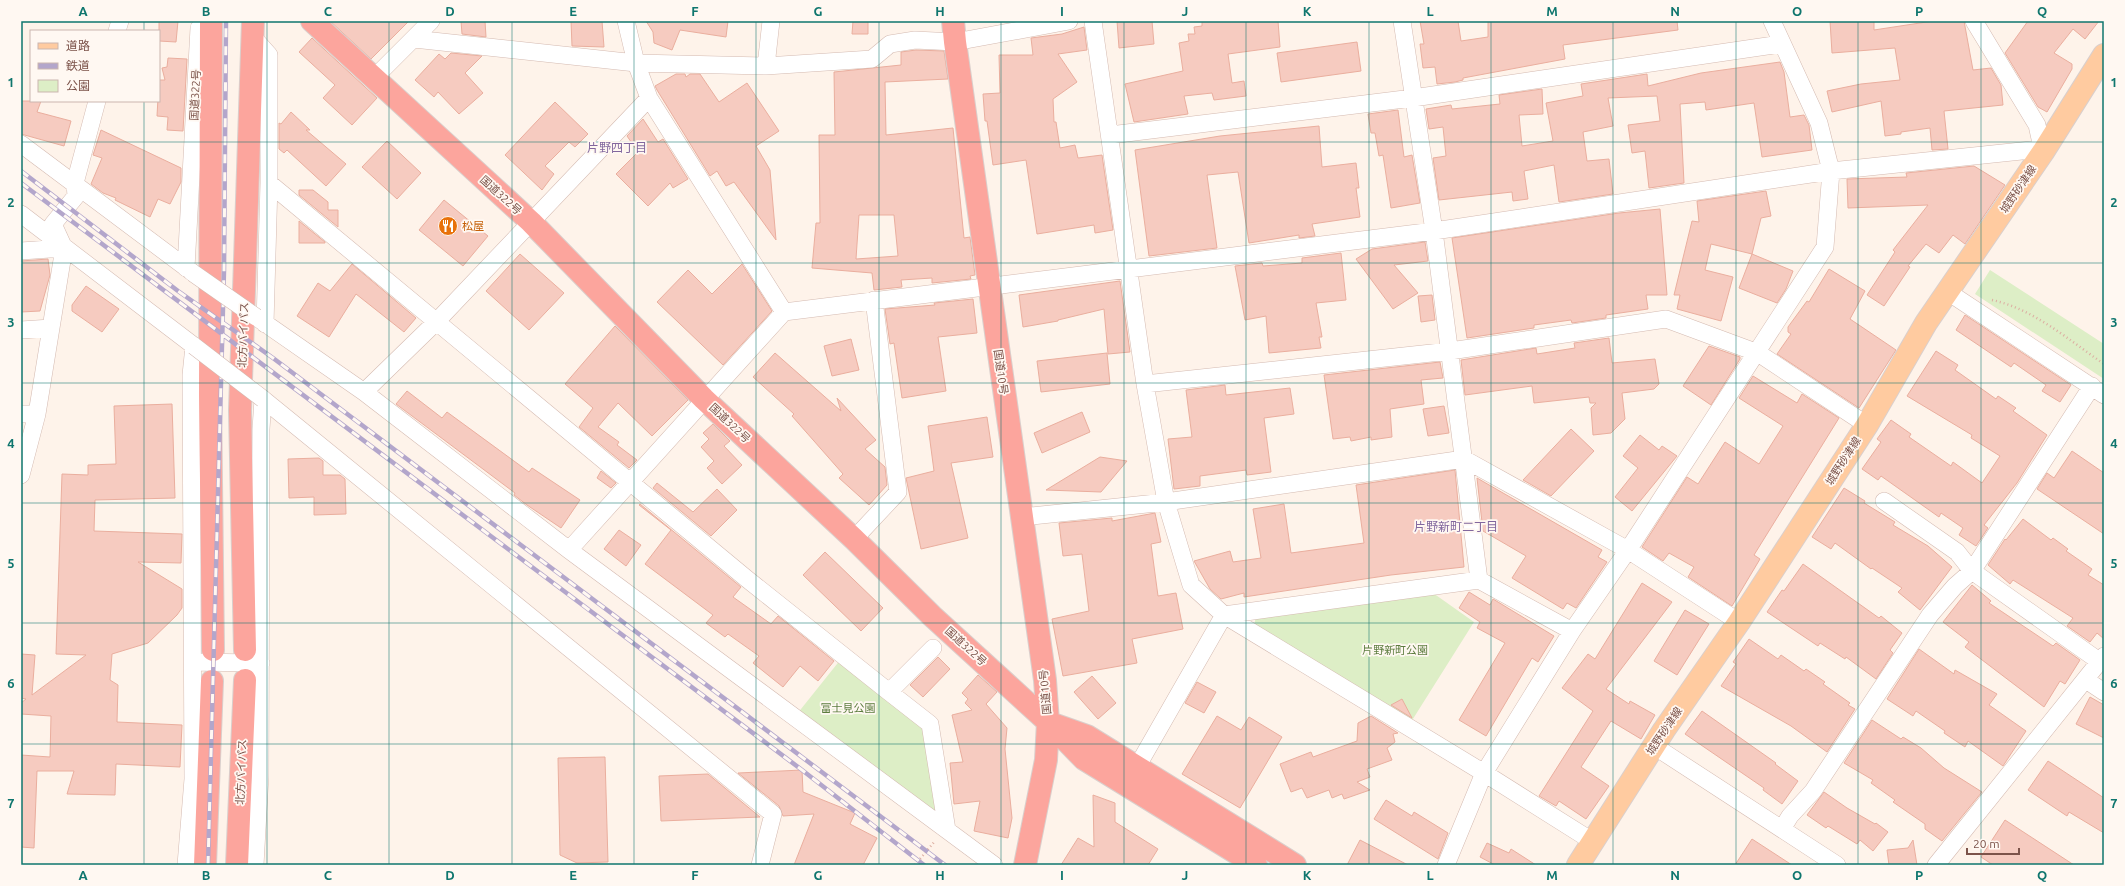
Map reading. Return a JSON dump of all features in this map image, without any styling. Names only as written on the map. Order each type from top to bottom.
[{"type":"highway","points":[[211,21],[210,380],[213,650]]},
{"type":"highway","name":"国道322号","points":[[312,21],[531,222],[704,399],[854,539],[932,616],[1048,722]]},
{"type":"highway","name":"国道10号","points":[[953,21],[1042,658],[1048,722],[1084,759],[1256,865]]},
{"type":"highway","name":"北方バイパス","points":[[252,28],[240,410],[253,656]]},
{"type":"highway","name":"北方バイパス","points":[[237,865],[245,680]]},
{"type":"highway","points":[[205,865],[212,681]]},
{"type":"highway","points":[[1025,865],[1045,763],[1048,722]]},
{"type":"highway","name":"国道10号","points":[[1048,722],[1087,736],[1295,865]]},
{"type":"main road","name":"城野砂津線","points":[[1578,865],[1654,746],[1739,622],[1867,425],[1926,324],[2044,152],[2104,55]]},
{"type":"street","name":"国道322号","points":[[189,270],[199,28],[206,21]]},
{"type":"street","points":[[373,78],[431,21]]},
{"type":"street","points":[[626,21],[636,63],[649,98],[784,312]]},
{"type":"street","points":[[766,66],[771,21]]},
{"type":"street","points":[[414,39],[636,63],[766,66],[872,59],[890,44],[915,40],[955,42],[1069,21]]},
{"type":"street","points":[[1093,21],[1130,270],[1145,384],[1166,502],[1191,585],[1224,615],[1484,773],[1592,841]]},
{"type":"street","points":[[1402,21],[1434,231],[1479,580]]},
{"type":"street","points":[[1446,865],[1484,773],[1572,631],[1628,550],[1758,353],[1825,247],[1831,171],[1819,123],[1772,21]]},
{"type":"street","points":[[569,550],[784,312],[1434,231],[1831,171],[2031,150],[2044,152],[2038,125],[1974,21]]},
{"type":"street","points":[[252,28],[269,55],[269,183],[261,321]]},
{"type":"street","points":[[1110,135],[1413,98],[1782,44]]},
{"type":"street","points":[[364,392],[437,321],[649,98]]},
{"type":"street","points":[[21,475],[29,414],[51,328],[64,248],[53,224],[76,196],[75,183],[97,102]]},
{"type":"street","points":[[21,144],[189,270],[364,392],[569,550],[994,865]]},
{"type":"street","points":[[269,183],[631,481],[747,579],[930,724],[947,830]]},
{"type":"street","points":[[21,214],[263,399],[774,814],[760,865]]},
{"type":"street","points":[[21,251],[64,248]]},
{"type":"street","points":[[1782,829],[1790,816],[1817,784],[1930,615],[1955,586],[1972,571],[2098,390],[1948,292]]},
{"type":"street","points":[[854,539],[898,492],[874,300]]},
{"type":"street","points":[[1145,384],[1450,350],[1666,319],[1758,353],[1867,425]]},
{"type":"street","points":[[21,330],[51,328]]},
{"type":"street","points":[[186,865],[193,778],[191,375],[194,346]]},
{"type":"street","points":[[255,865],[260,776],[253,656],[263,399]]},
{"type":"street","points":[[1022,517],[1166,502],[1464,459],[1628,550],[1739,622]]},
{"type":"street","points":[[1884,501],[1957,552],[1972,571],[2102,658],[2086,680],[1936,865]]},
{"type":"street","points":[[1224,615],[1479,580],[1572,631]]},
{"type":"street","points":[[1136,767],[1224,615]]},
{"type":"street","points":[[889,692],[933,648]]},
{"type":"street","points":[[193,662],[253,656]]},
{"type":"street","points":[[2086,680],[2104,692]]},
{"type":"street","points":[[1654,746],[1837,865]]},
{"type":"path","points":[[1986,299],[2006,303],[2043,323],[2104,364]]},
{"type":"path","points":[[915,865],[938,837],[947,830]]},
{"type":"green space","points":[[1990,270],[2104,344],[2104,379],[1975,294]]},
{"type":"green space","name":"片野新町公園","points":[[1433,593],[1474,622],[1411,722],[1254,626],[1256,616]]},
{"type":"green space","name":"富士見公園","points":[[841,659],[928,726],[942,822],[797,714]]},
{"type":"building","points":[[159,21],[178,21],[176,42],[160,41]]},
{"type":"building","points":[[330,21],[409,21],[371,59]]},
{"type":"building","points":[[461,21],[485,21],[486,37],[462,34]]},
{"type":"building","points":[[571,21],[602,21],[604,47],[572,46]]},
{"type":"building","points":[[646,21],[728,21],[726,37],[680,30],[672,50],[654,43],[653,32]]},
{"type":"building","points":[[853,21],[868,21],[868,34],[852,34]]},
{"type":"building","points":[[1117,21],[1152,21],[1154,44],[1119,48]]},
{"type":"building","points":[[1202,21],[1278,21],[1280,47],[1228,54],[1232,83],[1244,81],[1246,96],[1214,100],[1212,93],[1184,96],[1188,114],[1134,122],[1125,84],[1183,71],[1179,43],[1189,41],[1188,34],[1195,34],[1194,27],[1202,26]]},
{"type":"building","points":[[1420,21],[1458,21],[1461,41],[1488,37],[1488,21],[1677,21],[1678,30],[1563,45],[1565,59],[1463,78],[1463,80],[1455,82],[1437,84],[1435,67],[1423,68],[1420,44],[1424,44]]},
{"type":"building","points":[[1830,21],[1874,21],[1874,30],[1933,21],[1964,21],[1973,70],[1991,68],[2001,85],[2003,105],[1944,111],[1948,149],[1932,150],[1930,128],[1885,136],[1881,101],[1832,112],[1827,91],[1861,84],[1900,80],[1895,48],[1832,53]]},
{"type":"building","points":[[2028,21],[2099,21],[2085,39],[2073,29],[2054,53],[2072,64],[2072,69],[2047,112],[2038,107],[2005,53]]},
{"type":"building","points":[[1084,27],[1087,50],[1058,54],[1077,82],[1053,99],[1054,122],[1056,122],[1060,148],[1075,145],[1078,158],[1102,155],[1113,230],[1095,233],[1094,225],[1037,234],[1026,160],[993,165],[987,121],[985,121],[983,94],[1000,93],[999,55],[1033,55],[1031,38],[1062,34]]},
{"type":"building","points":[[312,38],[377,98],[352,125],[323,98],[335,85],[299,52]]},
{"type":"building","points":[[1357,42],[1361,71],[1281,82],[1277,53]]},
{"type":"building","points":[[916,50],[944,51],[948,79],[885,82],[886,135],[953,128],[964,238],[970,237],[975,275],[970,276],[971,279],[932,283],[932,278],[901,280],[902,287],[874,290],[872,273],[812,268],[816,223],[820,223],[819,135],[835,135],[834,72],[901,65],[901,52]],"holes":[[[859,215],[894,215],[898,256],[856,259]]]},
{"type":"building","points":[[451,53],[482,56],[465,73],[483,93],[459,114],[438,92],[434,97],[415,80],[439,54],[445,59]]},
{"type":"building","points":[[168,58],[187,59],[183,131],[167,130],[168,117],[157,116],[158,102],[160,102],[160,80],[165,80],[162,68],[167,67]]},
{"type":"building","points":[[1780,62],[1784,72],[1790,117],[1804,115],[1809,125],[1812,150],[1762,157],[1754,103],[1706,110],[1705,102],[1680,104],[1684,183],[1649,188],[1645,151],[1632,153],[1628,125],[1660,121],[1657,96],[1608,98],[1613,126],[1583,132],[1587,161],[1609,159],[1613,194],[1559,202],[1554,165],[1524,171],[1528,199],[1513,201],[1512,192],[1439,200],[1433,158],[1446,156],[1443,127],[1429,129],[1426,109],[1451,105],[1452,109],[1500,104],[1499,95],[1542,89],[1543,114],[1519,115],[1522,146],[1553,141],[1546,103],[1583,96],[1581,84],[1647,74],[1648,86],[1701,73]]},
{"type":"building","points":[[676,74],[685,74],[686,77],[690,74],[700,74],[719,102],[747,83],[779,131],[756,146],[770,170],[776,240],[734,182],[726,186],[717,171],[710,176],[657,90],[655,86]]},
{"type":"building","points":[[21,101],[41,102],[37,112],[71,121],[64,146],[21,134]]},
{"type":"building","points":[[555,102],[588,134],[575,147],[569,142],[545,166],[554,174],[542,190],[505,155]]},
{"type":"building","points":[[1398,110],[1404,157],[1412,155],[1420,203],[1391,208],[1383,155],[1379,156],[1375,133],[1371,133],[1368,114]]},
{"type":"building","points":[[291,112],[310,130],[306,130],[346,164],[326,186],[287,150],[284,153],[279,149],[279,123],[281,124]]},
{"type":"building","points":[[643,119],[658,142],[663,139],[688,179],[673,188],[670,183],[648,206],[616,174],[638,152],[627,136]]},
{"type":"building","points":[[1319,126],[1322,167],[1356,163],[1359,188],[1356,188],[1360,217],[1312,224],[1315,236],[1299,238],[1299,235],[1249,243],[1238,172],[1207,175],[1217,248],[1149,256],[1135,150],[1220,136]]},
{"type":"building","points":[[101,130],[181,168],[181,182],[170,204],[158,199],[150,217],[115,200],[116,198],[103,193],[91,184],[102,158],[93,155]]},
{"type":"building","points":[[387,141],[421,173],[397,199],[362,167]]},
{"type":"building","points":[[1974,166],[2005,185],[1965,244],[1953,235],[1939,253],[1926,244],[1908,266],[1910,267],[1884,306],[1867,295],[1895,252],[1893,250],[1928,205],[1848,208],[1847,179],[1907,177],[1906,173]]},
{"type":"building","points":[[299,190],[313,190],[328,202],[328,210],[338,210],[338,227],[299,195]]},
{"type":"building","points":[[1766,191],[1771,216],[1761,218],[1752,254],[1711,244],[1705,270],[1733,277],[1721,321],[1677,309],[1680,295],[1674,295],[1692,221],[1699,222],[1697,201]]},
{"type":"building","points":[[444,200],[488,236],[463,266],[419,230]]},
{"type":"building","points":[[1660,209],[1667,295],[1646,295],[1648,309],[1606,315],[1606,318],[1572,323],[1571,320],[1534,325],[1534,328],[1467,338],[1452,238],[1619,213]]},
{"type":"building","points":[[299,221],[325,242],[325,243],[299,243]]},
{"type":"building","points":[[1425,242],[1428,261],[1394,265],[1418,293],[1393,309],[1356,259],[1372,249]]},
{"type":"building","points":[[1341,253],[1346,300],[1316,303],[1322,337],[1319,337],[1321,348],[1269,353],[1266,316],[1245,320],[1235,266],[1262,263],[1263,266],[1302,263],[1302,258]]},
{"type":"building","points":[[520,254],[564,293],[529,330],[486,291]]},
{"type":"building","points":[[1752,254],[1793,271],[1786,289],[1777,303],[1739,288]]},
{"type":"building","points":[[48,259],[50,275],[40,311],[21,312],[21,261]]},
{"type":"building","points":[[352,264],[416,318],[404,332],[356,294],[329,337],[297,316],[318,283],[330,291]]},
{"type":"building","points":[[742,264],[772,311],[723,365],[657,302],[688,270],[712,294]]},
{"type":"building","points":[[1829,269],[1865,291],[1850,319],[1896,350],[1859,408],[1777,354],[1791,334],[1788,332],[1788,327],[1807,301],[1809,302]]},
{"type":"building","points":[[1120,281],[1130,352],[1108,354],[1104,309],[1058,321],[1023,327],[1019,295]]},
{"type":"building","points":[[86,286],[119,309],[102,332],[72,311],[72,305]]},
{"type":"building","points":[[1432,295],[1435,320],[1421,322],[1418,296]]},
{"type":"building","points":[[973,299],[977,333],[938,337],[946,391],[902,398],[894,343],[890,344],[885,309],[935,305],[934,303]]},
{"type":"building","points":[[1965,315],[2071,385],[2060,402],[2042,391],[2046,385],[2014,363],[2011,367],[1956,330]]},
{"type":"building","points":[[615,326],[688,400],[652,436],[618,403],[598,427],[619,442],[617,445],[637,460],[629,468],[579,427],[593,408],[565,384]]},
{"type":"building","points":[[1609,338],[1612,363],[1655,359],[1659,384],[1654,389],[1622,393],[1625,419],[1611,433],[1593,435],[1591,408],[1596,403],[1590,403],[1589,397],[1534,403],[1532,386],[1465,395],[1461,360],[1536,348],[1537,354],[1575,348],[1574,343]]},
{"type":"building","points":[[851,339],[859,370],[832,376],[824,346]]},
{"type":"building","points":[[1709,346],[1740,357],[1711,405],[1683,386]]},
{"type":"building","points":[[1936,351],[1958,365],[1955,370],[1996,399],[1998,396],[2016,408],[2013,411],[2047,435],[2017,483],[1984,525],[1988,528],[1976,546],[1959,535],[1963,528],[1941,513],[1939,517],[1881,476],[1878,480],[1862,469],[1881,442],[1877,439],[1891,420],[1911,434],[1909,437],[1951,466],[1953,462],[1982,483],[2000,456],[1971,438],[1972,435],[1907,396]]},
{"type":"building","points":[[775,353],[841,411],[837,398],[876,440],[865,449],[885,467],[887,485],[869,505],[839,478],[843,474],[792,416],[794,414],[753,377]]},
{"type":"building","points":[[1107,353],[1110,384],[1041,392],[1037,361]]},
{"type":"building","points":[[1440,362],[1443,378],[1421,380],[1424,404],[1390,409],[1392,437],[1371,440],[1371,437],[1351,441],[1350,437],[1333,439],[1324,375]]},
{"type":"building","points":[[1753,376],[1797,403],[1802,394],[1839,418],[1754,555],[1760,559],[1732,606],[1688,577],[1694,567],[1669,553],[1663,561],[1642,547],[1687,477],[1698,484],[1725,442],[1759,464],[1783,426],[1739,398]]},
{"type":"building","points":[[1225,385],[1226,395],[1290,388],[1294,414],[1264,418],[1271,472],[1247,475],[1246,470],[1200,476],[1200,486],[1174,489],[1168,439],[1192,437],[1186,390]]},
{"type":"building","points":[[407,391],[442,418],[447,412],[529,472],[532,468],[580,500],[561,528],[527,505],[514,495],[515,493],[396,404]]},
{"type":"building","points":[[172,404],[175,498],[95,500],[94,531],[182,534],[181,563],[138,562],[182,589],[182,608],[177,615],[148,643],[112,654],[110,680],[118,685],[117,722],[182,725],[180,767],[116,764],[115,795],[67,794],[74,771],[37,771],[34,848],[21,847],[21,755],[50,757],[51,716],[21,714],[21,703],[26,699],[21,698],[21,654],[35,655],[32,695],[86,655],[56,654],[62,474],[88,475],[88,465],[116,464],[114,406]]},
{"type":"building","points":[[1444,406],[1449,433],[1428,436],[1423,409]]},
{"type":"building","points":[[1082,412],[1090,432],[1042,453],[1034,433]]},
{"type":"building","points":[[987,417],[993,457],[951,463],[968,538],[921,549],[906,478],[934,471],[928,426]]},
{"type":"building","points":[[713,424],[730,441],[724,446],[742,465],[722,484],[707,468],[714,461],[701,447],[709,439],[703,433]]},
{"type":"building","points":[[1571,429],[1594,451],[1551,496],[1523,480]]},
{"type":"building","points":[[1640,435],[1659,450],[1662,446],[1677,456],[1632,511],[1615,497],[1638,468],[1623,456]]},
{"type":"building","points":[[2072,451],[2104,473],[2104,534],[2037,489],[2047,473],[2054,478]]},
{"type":"building","points":[[1100,457],[1127,461],[1101,492],[1046,490]]},
{"type":"building","points":[[319,458],[323,461],[323,475],[340,475],[345,479],[346,514],[314,515],[314,497],[289,498],[288,459]]},
{"type":"building","points":[[1455,470],[1464,567],[1391,575],[1244,597],[1244,593],[1221,599],[1210,589],[1194,561],[1230,551],[1233,562],[1261,558],[1253,509],[1284,504],[1291,553],[1364,543],[1356,485]]},
{"type":"building","points":[[601,471],[616,483],[611,488],[597,478]]},
{"type":"building","points":[[1477,478],[1602,550],[1598,557],[1607,562],[1576,608],[1567,603],[1563,609],[1512,578],[1526,556],[1483,531]]},
{"type":"building","points":[[657,483],[693,512],[717,489],[737,510],[711,536],[653,488]]},
{"type":"building","points":[[1844,488],[1865,501],[1864,503],[1895,522],[1893,525],[1928,546],[1952,567],[1920,610],[1898,592],[1902,588],[1872,568],[1871,569],[1835,543],[1831,549],[1812,537]]},
{"type":"building","points":[[640,504],[741,587],[733,597],[771,624],[778,616],[834,661],[818,681],[800,666],[783,687],[753,663],[759,656],[728,634],[725,637],[706,623],[713,615],[645,564],[671,530],[639,505]]},
{"type":"building","points":[[1155,513],[1161,542],[1151,544],[1158,596],[1176,593],[1183,629],[1132,639],[1137,663],[1063,676],[1052,619],[1089,611],[1082,554],[1063,556],[1059,523],[1112,518],[1112,521]]},
{"type":"building","points":[[2023,519],[2051,540],[2053,538],[2068,549],[2066,551],[2092,569],[2088,575],[2104,585],[2104,639],[2097,633],[2090,642],[2067,626],[2073,618],[2013,580],[2010,584],[1988,565],[2005,539],[2006,540]]},
{"type":"building","points":[[619,530],[641,545],[626,566],[604,549]]},
{"type":"building","points":[[825,552],[883,608],[861,631],[803,575]]},
{"type":"building","points":[[1803,564],[1879,618],[1881,616],[1902,633],[1890,650],[1893,653],[1876,679],[1846,657],[1845,659],[1820,643],[1818,646],[1767,612]]},
{"type":"building","points":[[1642,583],[1672,602],[1606,689],[1629,704],[1630,701],[1655,715],[1641,739],[1611,721],[1581,767],[1609,786],[1586,819],[1559,801],[1556,806],[1539,796],[1593,711],[1562,688],[1588,654],[1595,659]]},
{"type":"building","points":[[1972,585],[1991,601],[1989,603],[2053,646],[2056,643],[2080,660],[2065,684],[2060,681],[2044,707],[1965,647],[1969,642],[1943,622]]},
{"type":"building","points":[[1469,592],[1490,605],[1493,599],[1554,636],[1538,662],[1532,658],[1486,736],[1459,720],[1505,643],[1477,628],[1480,622],[1459,608]]},
{"type":"building","points":[[1685,610],[1709,624],[1677,675],[1654,661]]},
{"type":"building","points":[[1749,639],[1778,659],[1781,655],[1804,671],[1806,669],[1825,682],[1823,684],[1850,703],[1848,705],[1855,709],[1827,752],[1791,726],[1721,686],[1736,664],[1733,662]]},
{"type":"building","points":[[1919,649],[1954,674],[1955,670],[1997,694],[1989,705],[2026,731],[2003,766],[1968,741],[1965,747],[1916,711],[1913,716],[1887,699]]},
{"type":"building","points":[[938,657],[950,669],[923,697],[910,685]]},
{"type":"building","points":[[978,675],[997,692],[986,704],[1007,728],[1005,749],[1012,818],[1008,838],[974,831],[980,801],[954,804],[950,763],[963,762],[952,715],[972,710],[965,703],[968,699],[962,693]]},
{"type":"building","points":[[1092,676],[1116,703],[1098,719],[1074,692]]},
{"type":"building","points":[[1197,682],[1216,692],[1204,713],[1185,703]]},
{"type":"building","points":[[2090,697],[2104,705],[2104,738],[2076,724]]},
{"type":"building","points":[[1402,699],[1412,718],[1391,705]]},
{"type":"building","points":[[1702,711],[1776,763],[1775,764],[1798,781],[1782,804],[1763,790],[1764,788],[1685,734]]},
{"type":"building","points":[[1217,716],[1241,730],[1249,717],[1282,737],[1240,808],[1182,774]]},
{"type":"building","points":[[1371,716],[1398,733],[1393,734],[1395,742],[1387,748],[1392,760],[1367,769],[1370,777],[1357,782],[1370,790],[1344,799],[1342,794],[1332,798],[1329,790],[1307,798],[1302,788],[1291,792],[1280,764],[1311,752],[1313,757],[1357,741],[1358,723]]},
{"type":"building","points":[[1872,720],[1901,739],[1903,737],[1921,748],[1944,768],[1982,792],[1942,841],[1925,829],[1925,824],[1893,802],[1895,800],[1871,783],[1873,780],[1844,763]]},
{"type":"building","points":[[605,757],[608,862],[577,863],[560,855],[558,758]]},
{"type":"building","points":[[2048,761],[2104,798],[2104,833],[2069,812],[2067,816],[2028,790]]},
{"type":"building","points":[[802,770],[803,792],[855,813],[850,824],[877,838],[863,865],[794,865],[814,814],[783,816],[779,806],[738,773]]},
{"type":"building","points":[[708,774],[760,817],[661,821],[659,776]]},
{"type":"building","points":[[1824,792],[1847,808],[1875,824],[1876,823],[1888,832],[1873,851],[1860,840],[1857,844],[1828,826],[1826,828],[1807,815]]},
{"type":"building","points":[[1093,795],[1115,803],[1115,822],[1158,849],[1148,865],[1061,865],[1078,838],[1094,847]]},
{"type":"building","points":[[1386,800],[1412,816],[1414,812],[1448,833],[1438,859],[1374,819]]},
{"type":"building","points":[[2005,820],[2074,865],[1993,865],[1981,857]]},
{"type":"building","points":[[1752,839],[1792,865],[1735,865]]},
{"type":"building","points":[[1360,840],[1408,865],[1347,865]]},
{"type":"building","points":[[1913,840],[1917,865],[1889,865],[1887,850],[1908,848]]},
{"type":"building","points":[[1487,843],[1509,853],[1511,849],[1536,865],[1495,865],[1480,857]]},
{"type":"railway","points":[[208,865],[224,271],[226,21]]},
{"type":"railway","points":[[21,171],[178,291],[273,358],[945,865]]},
{"type":"railway","points":[[21,183],[802,770],[924,865]]},
{"type":"place","name":"松屋","points":[[448,226]]},
{"type":"district","name":"片野四丁目","points":[[617,148]]},
{"type":"district","name":"片野新町二丁目","points":[[1456,527]]}]
